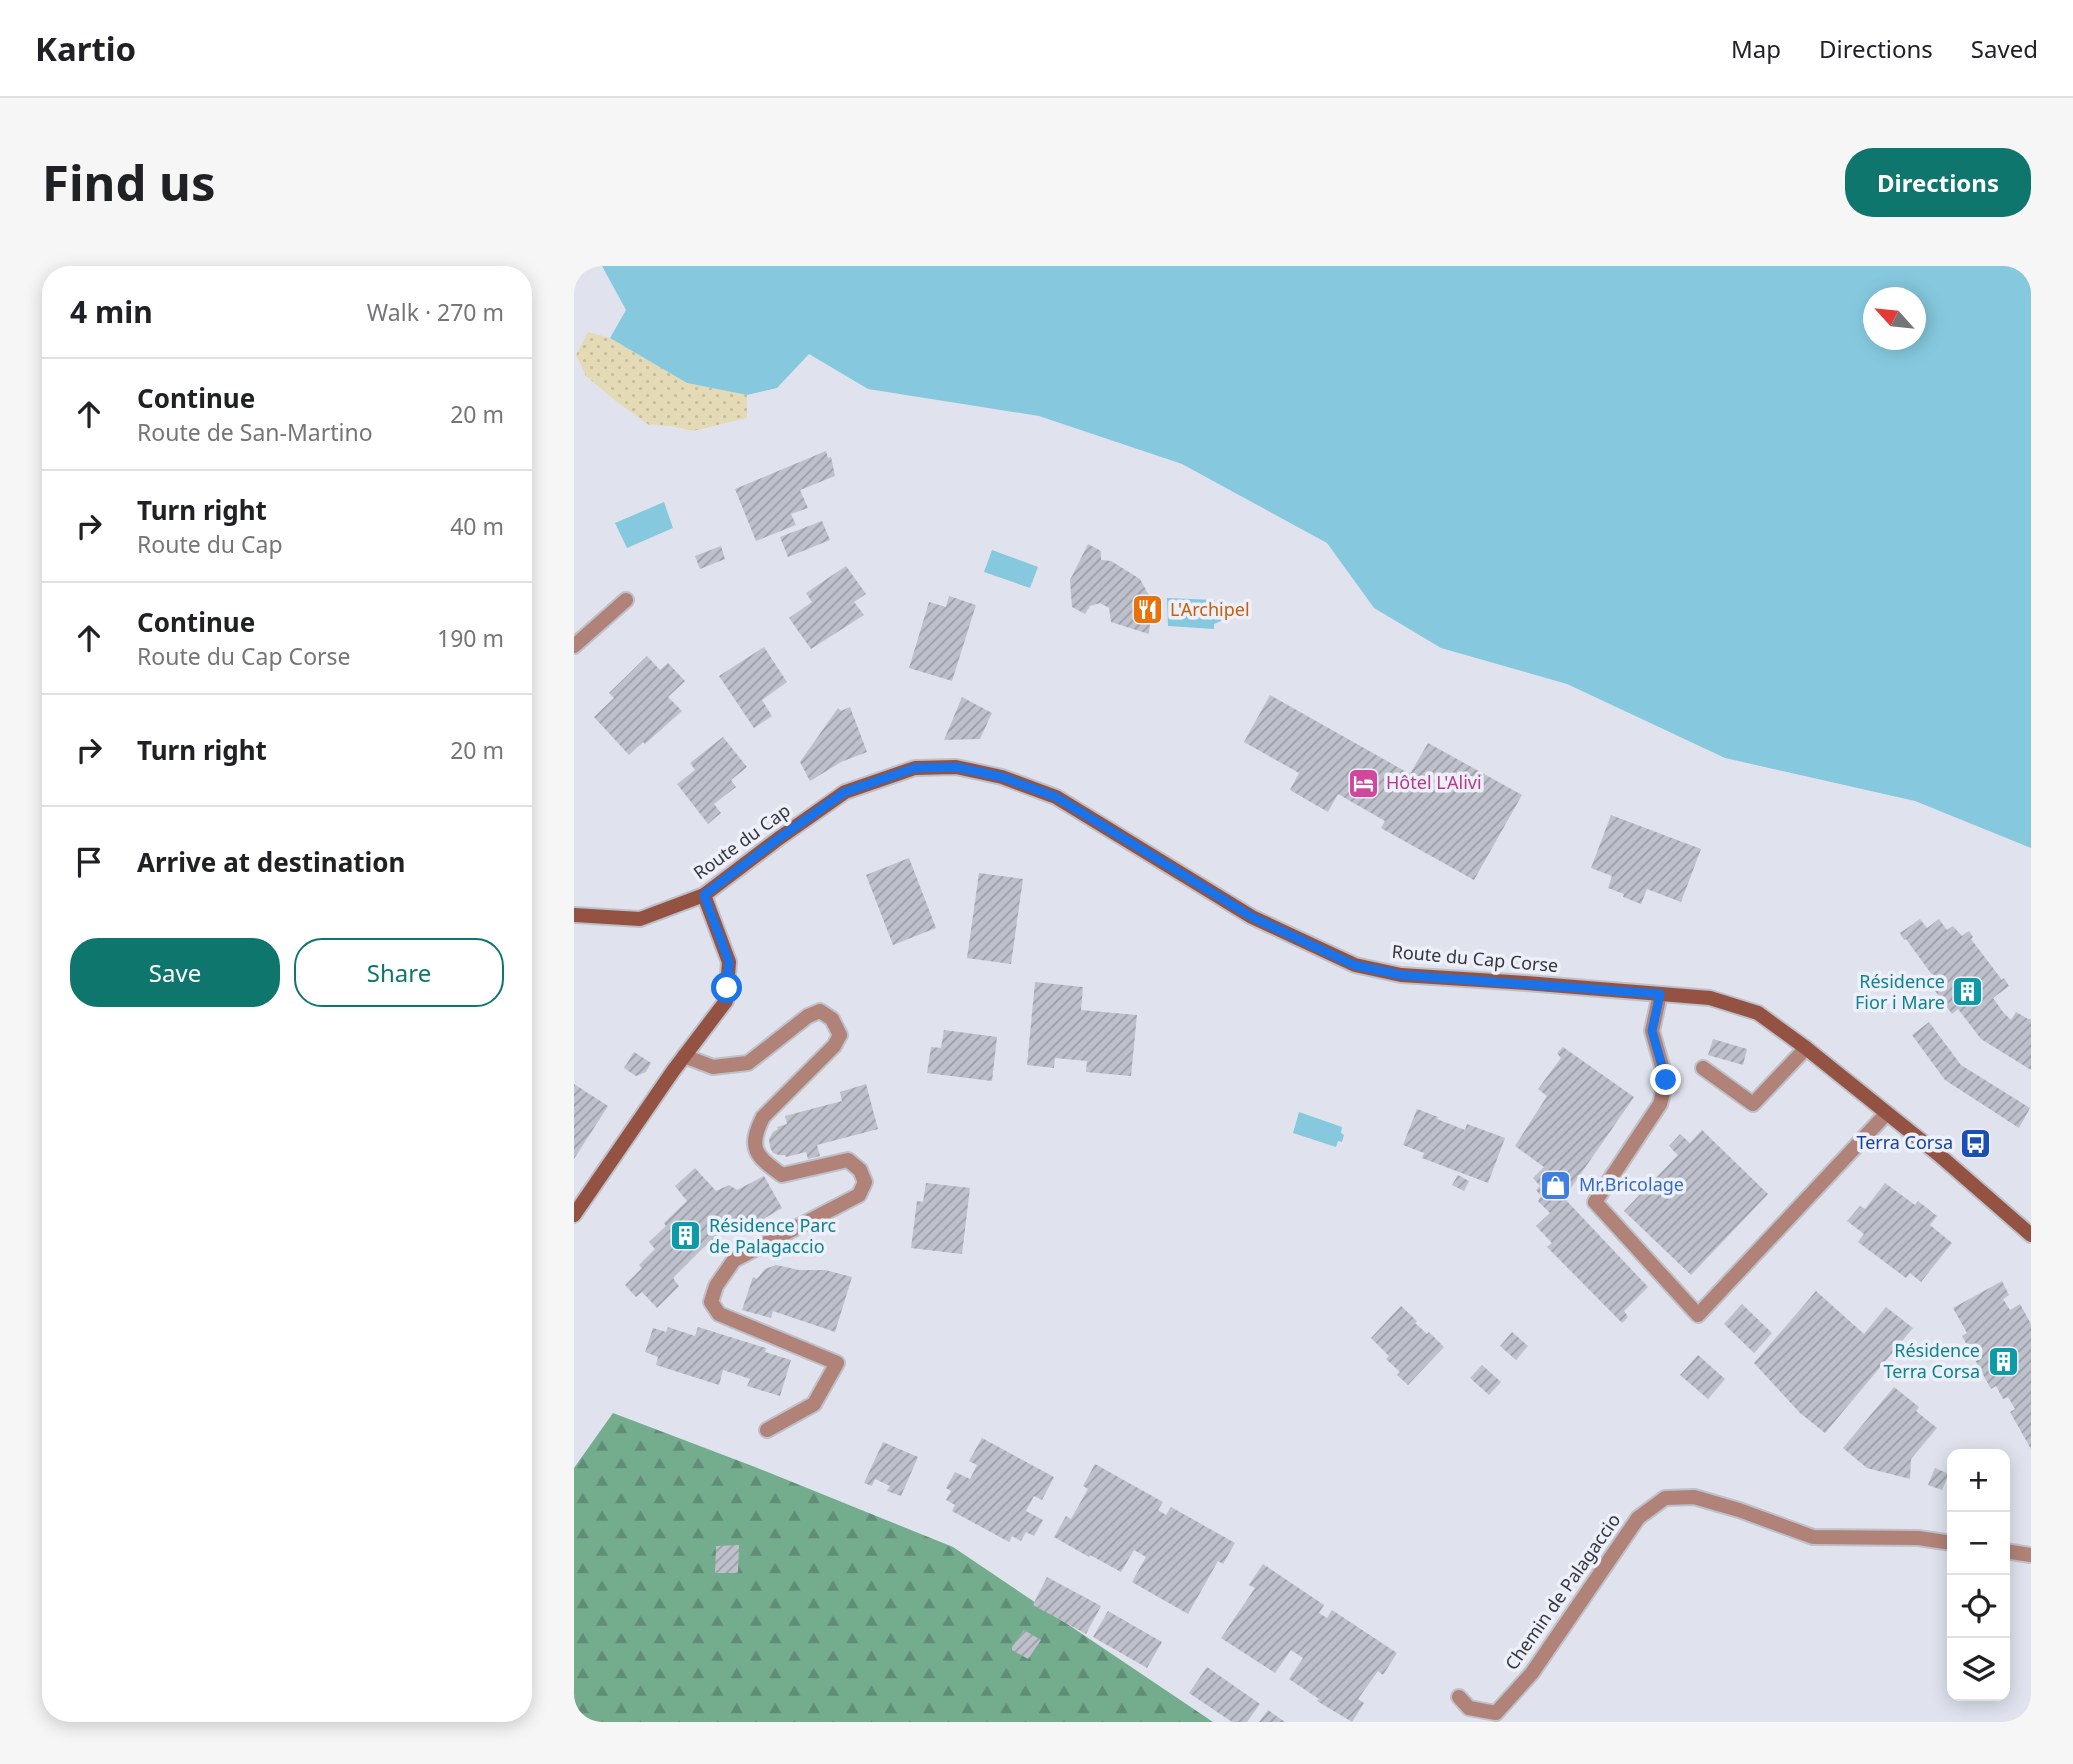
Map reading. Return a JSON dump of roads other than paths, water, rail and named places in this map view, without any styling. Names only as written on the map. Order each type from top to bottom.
[{"type":"main road","name":"Route du Cap Corse","points":[[845,792],[915,768],[956,767],[1002,777],[1056,797],[1252,917],[1354,965],[1401,975],[1710,998],[1758,1013],[1938,1154],[2031,1234]]},
{"type":"main road","name":"Route du Cap","points":[[574,915],[640,919],[704,895],[845,792]]},
{"type":"main road","points":[[574,1215],[684,1056],[726,1001],[729,962],[704,895]]},
{"type":"street","points":[[574,646],[626,600]]},
{"type":"street","points":[[1660,994],[1652,1031],[1666,1080],[1660,1104],[1595,1202],[1698,1315],[1887,1113]]},
{"type":"street","points":[[684,1056],[713,1068],[748,1063],[808,1016],[821,1010],[832,1019],[840,1035],[834,1046],[763,1117],[756,1131],[755,1149],[762,1161],[782,1175],[848,1160],[860,1170],[865,1182],[859,1195],[734,1260],[716,1286],[711,1302],[719,1314],[837,1363],[814,1405],[767,1430]]},
{"type":"street","points":[[1703,1068],[1753,1104],[1806,1048]]},
{"type":"street","name":"Chemin de Palagaccio","points":[[1460,1697],[1469,1708],[1496,1713],[1532,1673],[1638,1518],[1665,1498],[1695,1497],[1813,1537],[1918,1538],[1947,1542]]},
{"type":"street","points":[[2010,1552],[2031,1555]]},
{"type":"water","points":[[602,266],[2031,266],[2031,848],[1915,801],[1725,758],[1567,684],[1441,648],[1374,608],[1327,543],[1182,464],[1039,416],[868,389],[809,354],[777,388],[747,395],[687,383],[610,338],[626,310]]},
{"type":"water","points":[[664,502],[673,528],[627,548],[615,523]]},
{"type":"water","points":[[992,550],[1038,567],[1030,588],[984,572]]},
{"type":"water","points":[[1167,598],[1215,600],[1215,605],[1222,610],[1221,621],[1214,624],[1214,629],[1168,626]]},
{"type":"water","points":[[1299,1112],[1342,1127],[1342,1142],[1338,1141],[1336,1147],[1293,1133]]},
{"type":"place","name":"L'Archipel","points":[[1147,610]]},
{"type":"place","name":"Hôtel L'Alivi","points":[[1363,783]]},
{"type":"place","name":"Résidence Fior i Mare","points":[[1968,992]]},
{"type":"place","name":"Terra Corsa","points":[[1976,1143]]},
{"type":"place","name":"Mr.Bricolage","points":[[1556,1185]]},
{"type":"place","name":"Résidence Parc de Palagaccio","points":[[686,1236]]},
{"type":"place","name":"Résidence Terra Corsa","points":[[2003,1361]]}]
